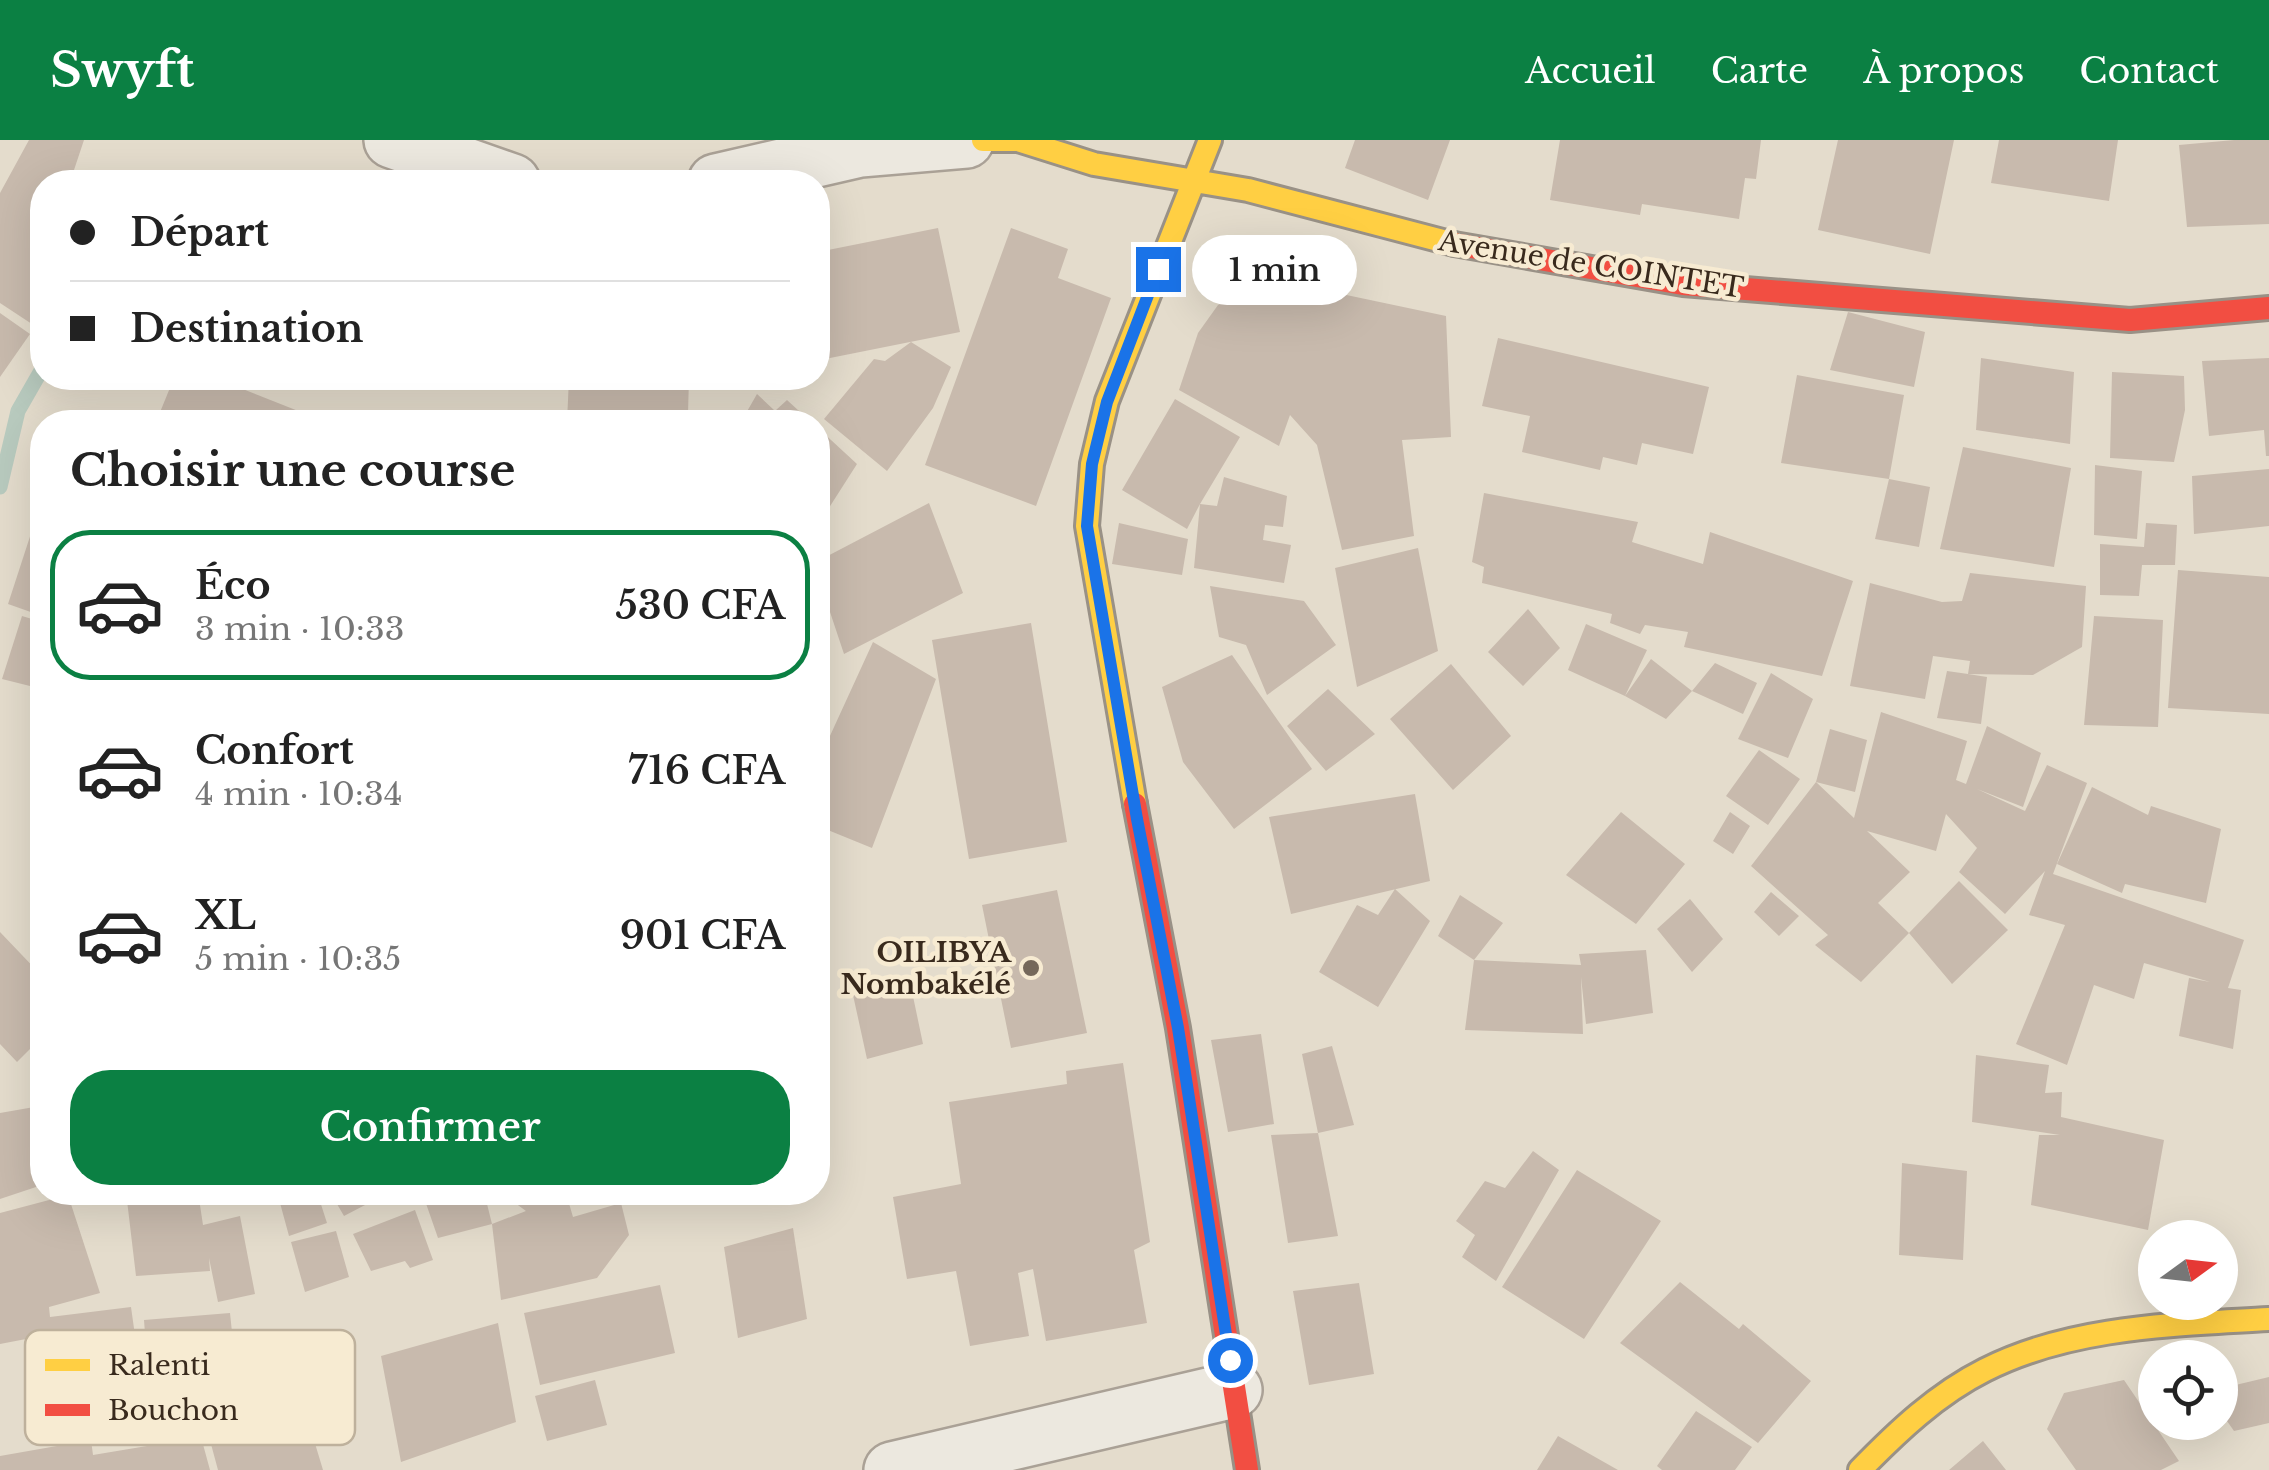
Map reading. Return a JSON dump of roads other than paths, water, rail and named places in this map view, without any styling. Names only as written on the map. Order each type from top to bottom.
[{"type":"street","points":[[392,140],[478,170]]},
{"type":"street","points":[[770,170],[860,150],[966,140]]},
{"type":"street","name":"Avenue de COINTET","points":[[984,140],[1018,140],[1094,164],[1193,179],[1299,202],[1469,247],[1683,284],[2130,320],[2269,308]]},
{"type":"street","points":[[1210,140],[1107,402],[1092,464],[1087,526],[1137,819],[1178,1028],[1247,1470]]},
{"type":"street","points":[[1860,1470],[1928,1406],[1986,1370],[2017,1358],[2120,1331],[2269,1319]]},
{"type":"street","points":[[892,1470],[1234,1390]]},
{"type":"waterway","points":[[0,487],[18,411],[30,390]]},
{"type":"place","name":"OILIBYA Nombakélé","points":[[1031,968]]}]
